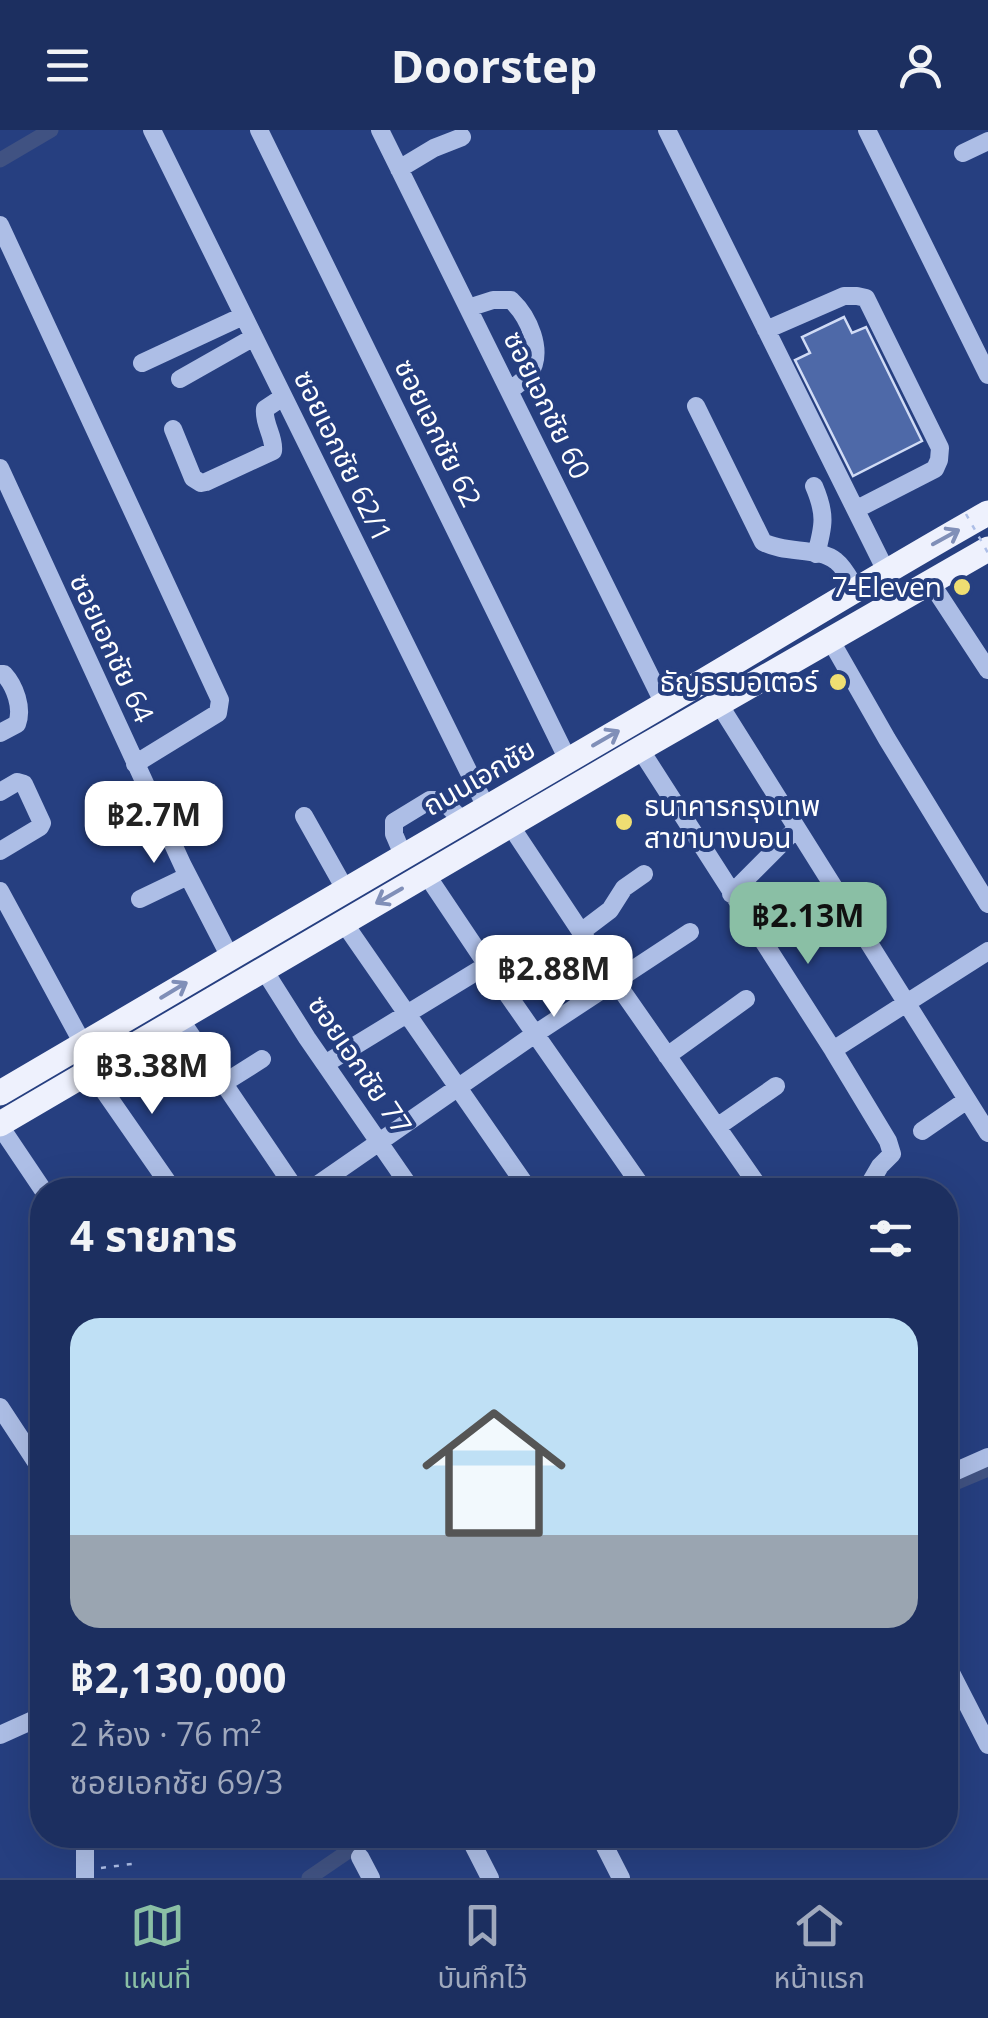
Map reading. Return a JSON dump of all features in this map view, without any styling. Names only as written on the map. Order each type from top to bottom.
[{"type":"main road","name":"ถนนเอกชัย","points":[[0,1093],[664,704],[977,514]]},
{"type":"main road","name":"ถนนเอกชัย","points":[[0,1125],[510,825],[988,551]]},
{"type":"main road","points":[[283,926],[297,950]]},
{"type":"street","name":"ซอยเอกชัย 62/1","points":[[152,130],[486,807]]},
{"type":"street","name":"ซอยเอกชัย 62","points":[[259,130],[568,760]]},
{"type":"street","name":"ซอยเอกชัย 60","points":[[380,130],[664,704]]},
{"type":"street","points":[[666,130],[886,571]]},
{"type":"street","points":[[866,130],[988,374]]},
{"type":"street","points":[[400,169],[434,148],[462,137]]},
{"type":"street","points":[[963,154],[988,142]]},
{"type":"street","points":[[2,232],[220,700],[218,712],[135,764]]},
{"type":"street","points":[[766,330],[844,296],[866,298],[940,448],[935,469],[856,510]]},
{"type":"street","points":[[468,308],[493,300],[510,300],[521,309],[536,346],[534,363],[528,376],[510,390]]},
{"type":"street","points":[[142,363],[243,316]]},
{"type":"street","points":[[180,379],[254,337]]},
{"type":"street","points":[[173,429],[193,478],[202,483],[273,451],[264,408],[283,396]]},
{"type":"street","points":[[696,406],[763,542],[773,548],[832,558],[856,590]]},
{"type":"street","name":"ซอยเอกชัย 64","points":[[0,468],[135,764],[230,957]]},
{"type":"street","points":[[814,486],[824,519],[816,554]]},
{"type":"street","points":[[931,583],[988,670]]},
{"type":"street","points":[[831,641],[988,904]]},
{"type":"street","points":[[0,674],[10,680],[20,709],[17,724],[0,733]]},
{"type":"street","points":[[719,704],[988,1132]]},
{"type":"street","points":[[640,750],[832,1050],[892,1152],[873,1178]]},
{"type":"street","points":[[0,792],[17,782],[24,784],[42,823],[0,851]]},
{"type":"street","points":[[304,816],[345,889]]},
{"type":"street","points":[[510,825],[753,1178]]},
{"type":"street","points":[[732,894],[796,829]]},
{"type":"street","points":[[426,874],[636,1178]]},
{"type":"street","points":[[580,932],[610,910],[624,888],[644,874]]},
{"type":"street","points":[[140,899],[188,876]]},
{"type":"street","points":[[0,891],[83,1044]]},
{"type":"street","points":[[344,923],[521,1178]]},
{"type":"street","points":[[328,1178],[690,932]]},
{"type":"street","points":[[832,1050],[988,951]]},
{"type":"street","points":[[324,1064],[486,965]]},
{"type":"street","name":"ซอยเอกชัย 77","points":[[264,970],[404,1178]]},
{"type":"street","points":[[667,1056],[746,999]]},
{"type":"street","points":[[180,1019],[288,1178]]},
{"type":"street","points":[[224,1084],[262,1059]]},
{"type":"street","points":[[91,1072],[165,1178]]},
{"type":"street","points":[[717,1127],[776,1086]]},
{"type":"street","points":[[922,1132],[968,1100]]},
{"type":"street","points":[[0,1125],[35,1178]]},
{"type":"street","points":[[1,1411],[30,1453]]},
{"type":"street","points":[[958,1470],[988,1457]]},
{"type":"street","points":[[958,1686],[988,1745]]},
{"type":"street","points":[[0,1736],[30,1722]]},
{"type":"street","points":[[85,1848],[85,1874]]},
{"type":"street","points":[[475,1848],[490,1878]]},
{"type":"street","points":[[606,1848],[621,1878]]},
{"type":"street","points":[[360,1858],[371,1878]]},
{"type":"path","points":[[977,514],[988,551]]},
{"type":"path","points":[[85,1874],[139,1862]]},
{"type":"building","points":[[844,317],[852,333],[866,327],[922,441],[853,476],[795,360],[810,353],[802,337]]},
{"type":"waterway","points":[[0,160],[51,130]]},
{"type":"waterway","points":[[958,1482],[988,1469]]},
{"type":"waterway","points":[[309,1878],[353,1848]]},
{"type":"place","name":"7-Eleven","points":[[962,587]]},
{"type":"place","name":"ธัญธรมอเตอร์","points":[[838,682]]},
{"type":"place","name":"ธนาคารกรุงเทพ สาขาบางบอน","points":[[624,822]]}]
